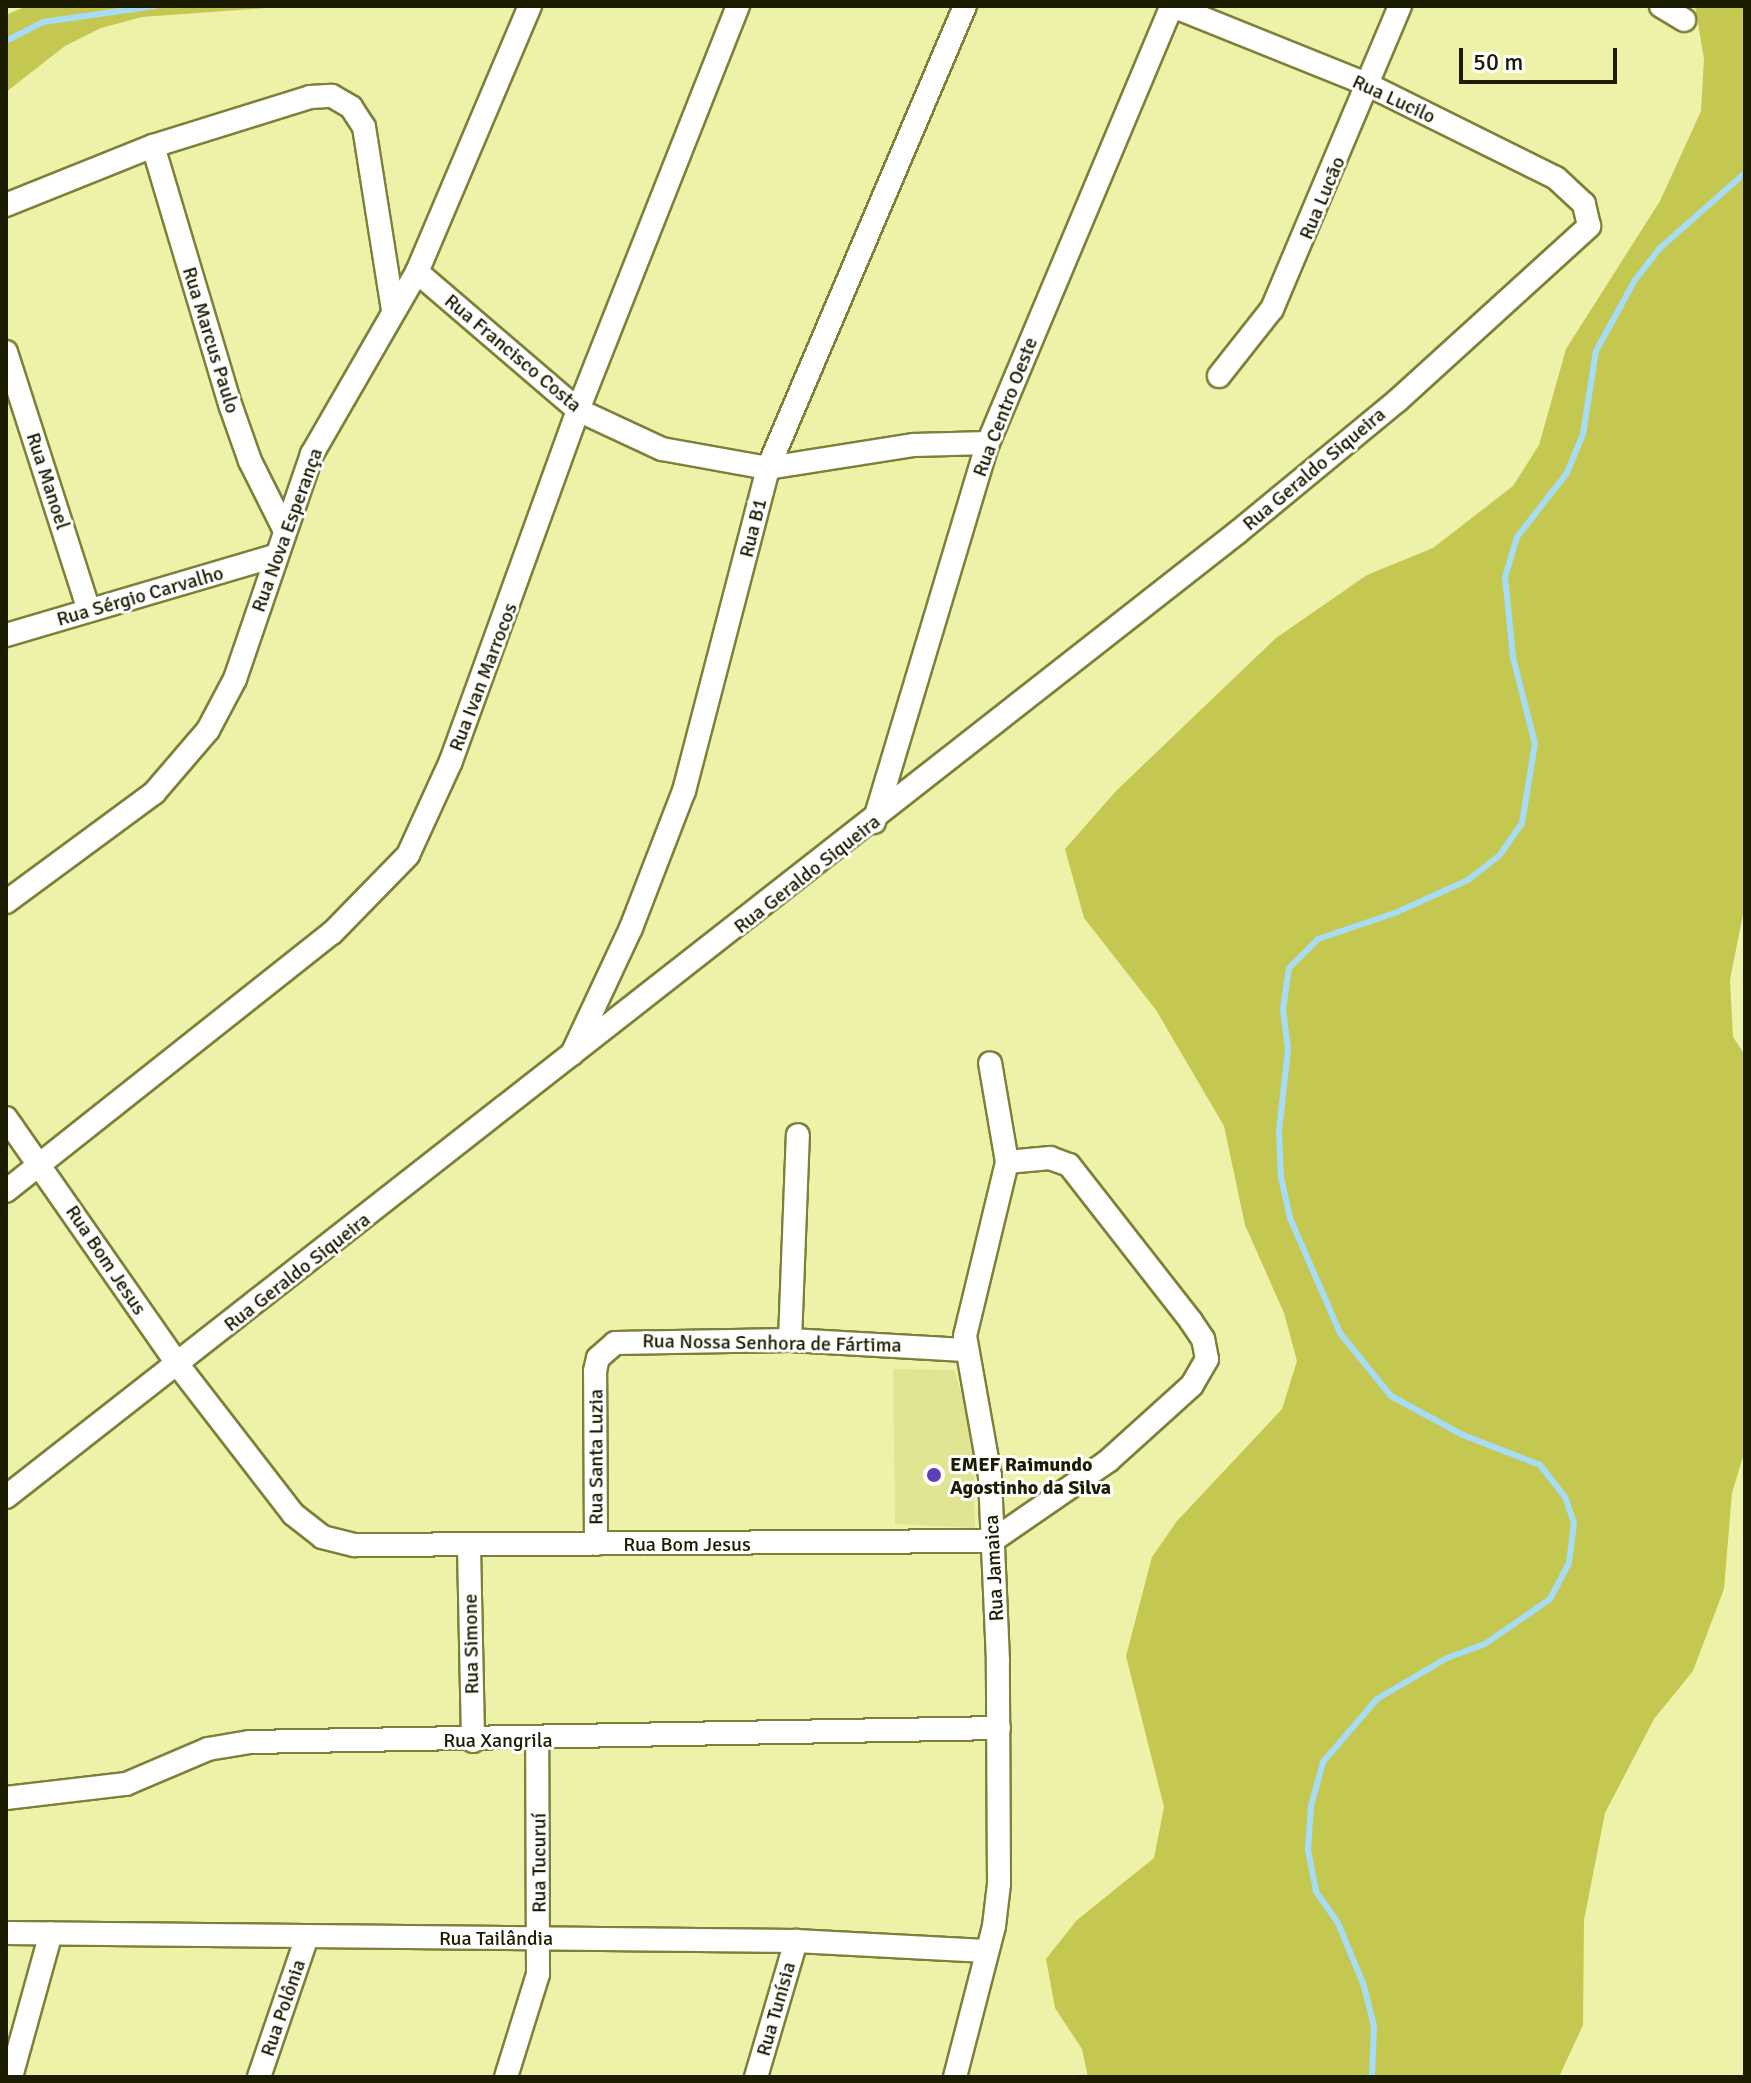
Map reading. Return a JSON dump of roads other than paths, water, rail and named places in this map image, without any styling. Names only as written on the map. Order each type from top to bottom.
[{"type":"street","name":"Rua Nova Esperança","points":[[6,902],[107,832],[185,762],[235,679],[312,454],[417,272],[530,6]]},
{"type":"street","name":"Rua Ivan Marrocos","points":[[6,1191],[350,917],[408,855],[451,761],[578,410],[738,6]]},
{"type":"street","name":"Rua B1","points":[[570,1059],[631,928],[684,791],[768,468],[965,6]]},
{"type":"street","name":"Rua Lucilo","points":[[1172,6],[1369,85],[1561,180],[1584,204],[1589,226]]},
{"type":"street","name":"Rua Centro Oeste","points":[[874,822],[988,443],[1172,6]]},
{"type":"street","name":"Rua Lucão","points":[[1219,376],[1272,309],[1400,6]]},
{"type":"street","points":[[1661,6],[1684,20]]},
{"type":"street","points":[[6,205],[153,146],[310,97],[332,96],[351,107],[364,127],[393,311]]},
{"type":"street","name":"Rua Marcus Paulo","points":[[153,146],[231,407],[250,461],[284,529]]},
{"type":"street","name":"Rua Geraldo Siqueira","points":[[6,1497],[874,822],[1397,401],[1589,226]]},
{"type":"street","name":"Rua Francisco Costa","points":[[417,272],[578,410],[662,449],[768,468],[914,445],[988,443]]},
{"type":"street","name":"Rua Manoel","points":[[6,352],[89,610]]},
{"type":"street","name":"Rua Sérgio Carvalho","points":[[6,635],[275,556]]},
{"type":"street","name":"Rua Jamaica","points":[[955,2077],[998,1893],[999,1728],[992,1541],[985,1431],[965,1350],[974,1281],[1007,1162],[990,1063]]},
{"type":"street","name":"Rua Bom Jesus","points":[[6,1118],[178,1365],[309,1530],[337,1544],[469,1547],[992,1541]]},
{"type":"street","points":[[790,1340],[798,1135]]},
{"type":"street","points":[[992,1541],[1108,1461],[1192,1385],[1207,1359],[1203,1339],[1191,1321],[1069,1165],[1050,1158],[1007,1162]]},
{"type":"street","name":"Rua Nossa Senhora de Fártima","points":[[595,1371],[604,1351],[624,1340],[790,1340],[965,1350]]},
{"type":"street","name":"Rua Santa Luzia","points":[[595,1371],[596,1544]]},
{"type":"street","name":"Rua Simone","points":[[469,1547],[473,1741]]},
{"type":"street","name":"Rua Xangrila","points":[[6,1798],[126,1784],[208,1749],[250,1742],[537,1741],[999,1728]]},
{"type":"street","name":"Rua Tucuruí","points":[[506,2077],[538,1974],[537,1741]]},
{"type":"street","name":"Rua Tailândia","points":[[6,1933],[306,1940],[539,1937],[796,1941],[986,1951]]},
{"type":"street","points":[[11,2077],[51,1933]]},
{"type":"street","name":"Rua Polônia","points":[[259,2077],[306,1940]]},
{"type":"street","name":"Rua Tunísia","points":[[756,2077],[796,1941]]},
{"type":"waterway","points":[[6,41],[43,22],[156,6]]},
{"type":"waterway","points":[[1372,2077],[1374,2026],[1364,1986],[1338,1923],[1316,1891],[1308,1850],[1311,1806],[1323,1762],[1377,1699],[1447,1658],[1485,1644],[1550,1599],[1569,1563],[1574,1523],[1565,1497],[1540,1465],[1463,1435],[1391,1396],[1340,1333],[1290,1218],[1281,1177],[1279,1131],[1288,1049],[1283,1009],[1289,968],[1318,939],[1395,913],[1468,880],[1499,856],[1522,823],[1535,744],[1513,657],[1505,577],[1517,537],[1567,473],[1583,434],[1596,351],[1635,280],[1659,249],[1745,173]]},
{"type":"place","name":"EMEF Raimundo Agostinho da Silva","points":[[934,1475]]}]
